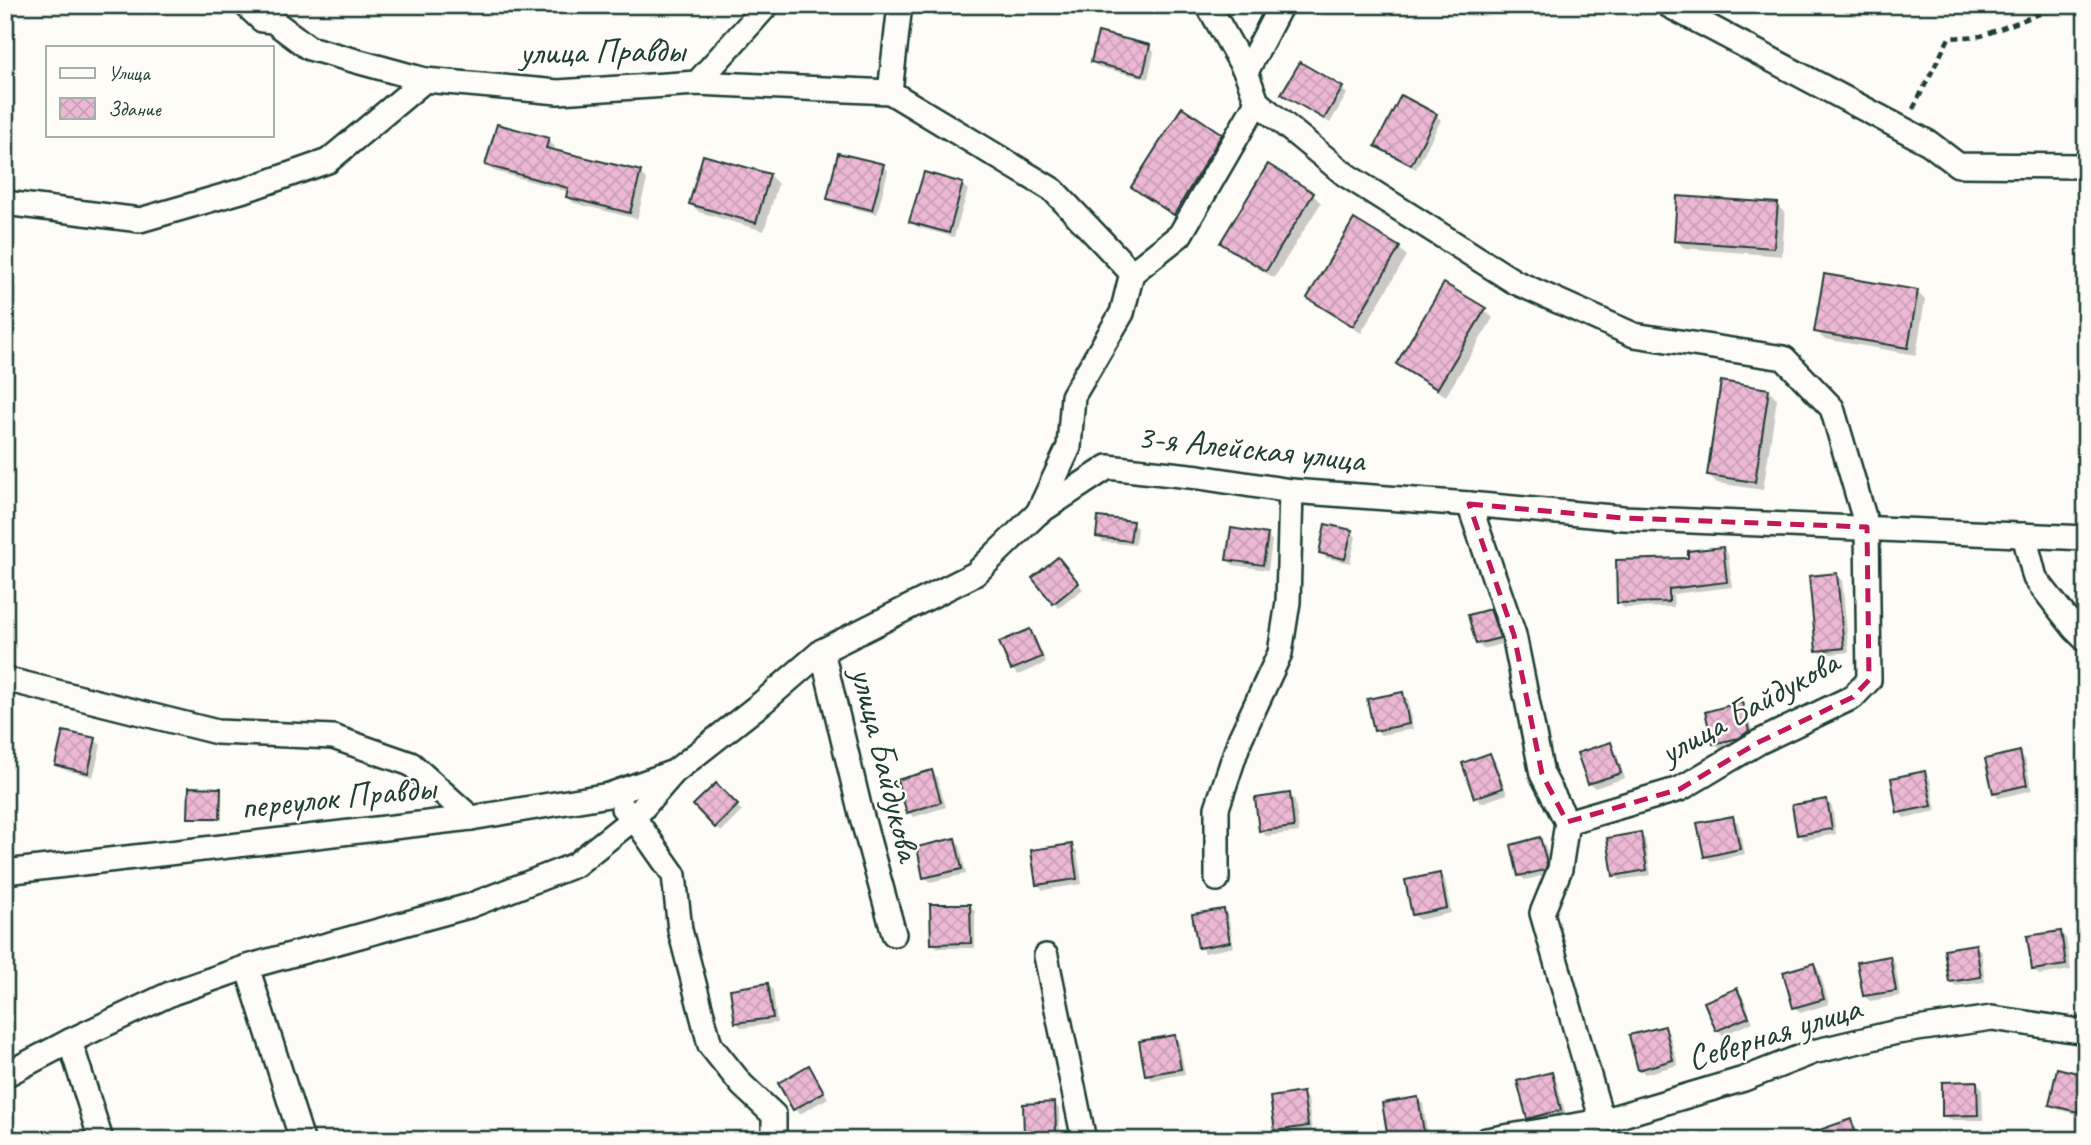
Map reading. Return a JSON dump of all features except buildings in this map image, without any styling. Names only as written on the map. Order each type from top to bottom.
[{"type":"street","name":"улица Правды","points":[[246,5],[262,20],[273,21],[309,48],[425,80],[558,92],[697,83],[890,92]]},
{"type":"street","points":[[697,83],[767,5]]},
{"type":"street","points":[[900,5],[890,92],[1053,190],[1132,273]]},
{"type":"street","points":[[822,651],[975,574],[1038,513],[1069,447],[1073,396],[1122,313],[1132,273],[1180,234],[1256,102],[1246,72],[1208,5]]},
{"type":"street","points":[[1246,72],[1281,5]]},
{"type":"street","points":[[1668,5],[1929,143],[1958,164],[2086,166]]},
{"type":"street","points":[[5,203],[140,220],[248,189],[328,160],[425,80]]},
{"type":"street","name":"улица Байдукова","points":[[1256,102],[1346,175],[1515,282],[1634,335],[1784,358],[1832,408],[1867,527],[1869,680],[1853,697],[1759,742],[1680,789],[1567,822]]},
{"type":"street","name":"3-я Алейская улица","points":[[1038,513],[1108,467],[1291,491],[1469,503],[1623,518],[1867,527]]},
{"type":"street","points":[[1217,878],[1217,808],[1240,739],[1280,653],[1287,602],[1291,491]]},
{"type":"street","points":[[1469,503],[1514,635],[1542,774],[1567,822],[1560,869],[1542,913],[1602,1121]]},
{"type":"street","points":[[1867,527],[2086,538]]},
{"type":"street","points":[[2024,535],[2035,578],[2086,640]]},
{"type":"street","name":"улица Байдукова","points":[[5,1075],[172,993],[247,967],[469,906],[575,865],[634,818],[674,772],[763,702],[822,651],[860,810],[894,934]]},
{"type":"street","points":[[5,679],[217,732],[333,737],[411,764],[471,818]]},
{"type":"street","name":"переулок Правды","points":[[5,872],[471,818],[609,795],[674,772]]},
{"type":"street","points":[[609,795],[634,818],[674,875],[680,930],[709,1045],[742,1085],[774,1115],[774,1140]]},
{"type":"street","points":[[1046,956],[1084,1140]]},
{"type":"street","points":[[247,967],[302,1140]]},
{"type":"street","name":"Северная улица","points":[[1486,1140],[1602,1121],[1744,1079],[1813,1052],[1897,1032],[1992,1018],[2086,1032]]},
{"type":"street","points":[[70,1041],[101,1140]]},
{"type":"path","points":[[1902,130],[1950,38],[1981,36],[2063,5]]},
{"type":"highlighted area","points":[[1469,504],[1623,518],[1867,527],[1869,680],[1853,697],[1759,742],[1680,789],[1567,822],[1542,774],[1514,635]]}]
